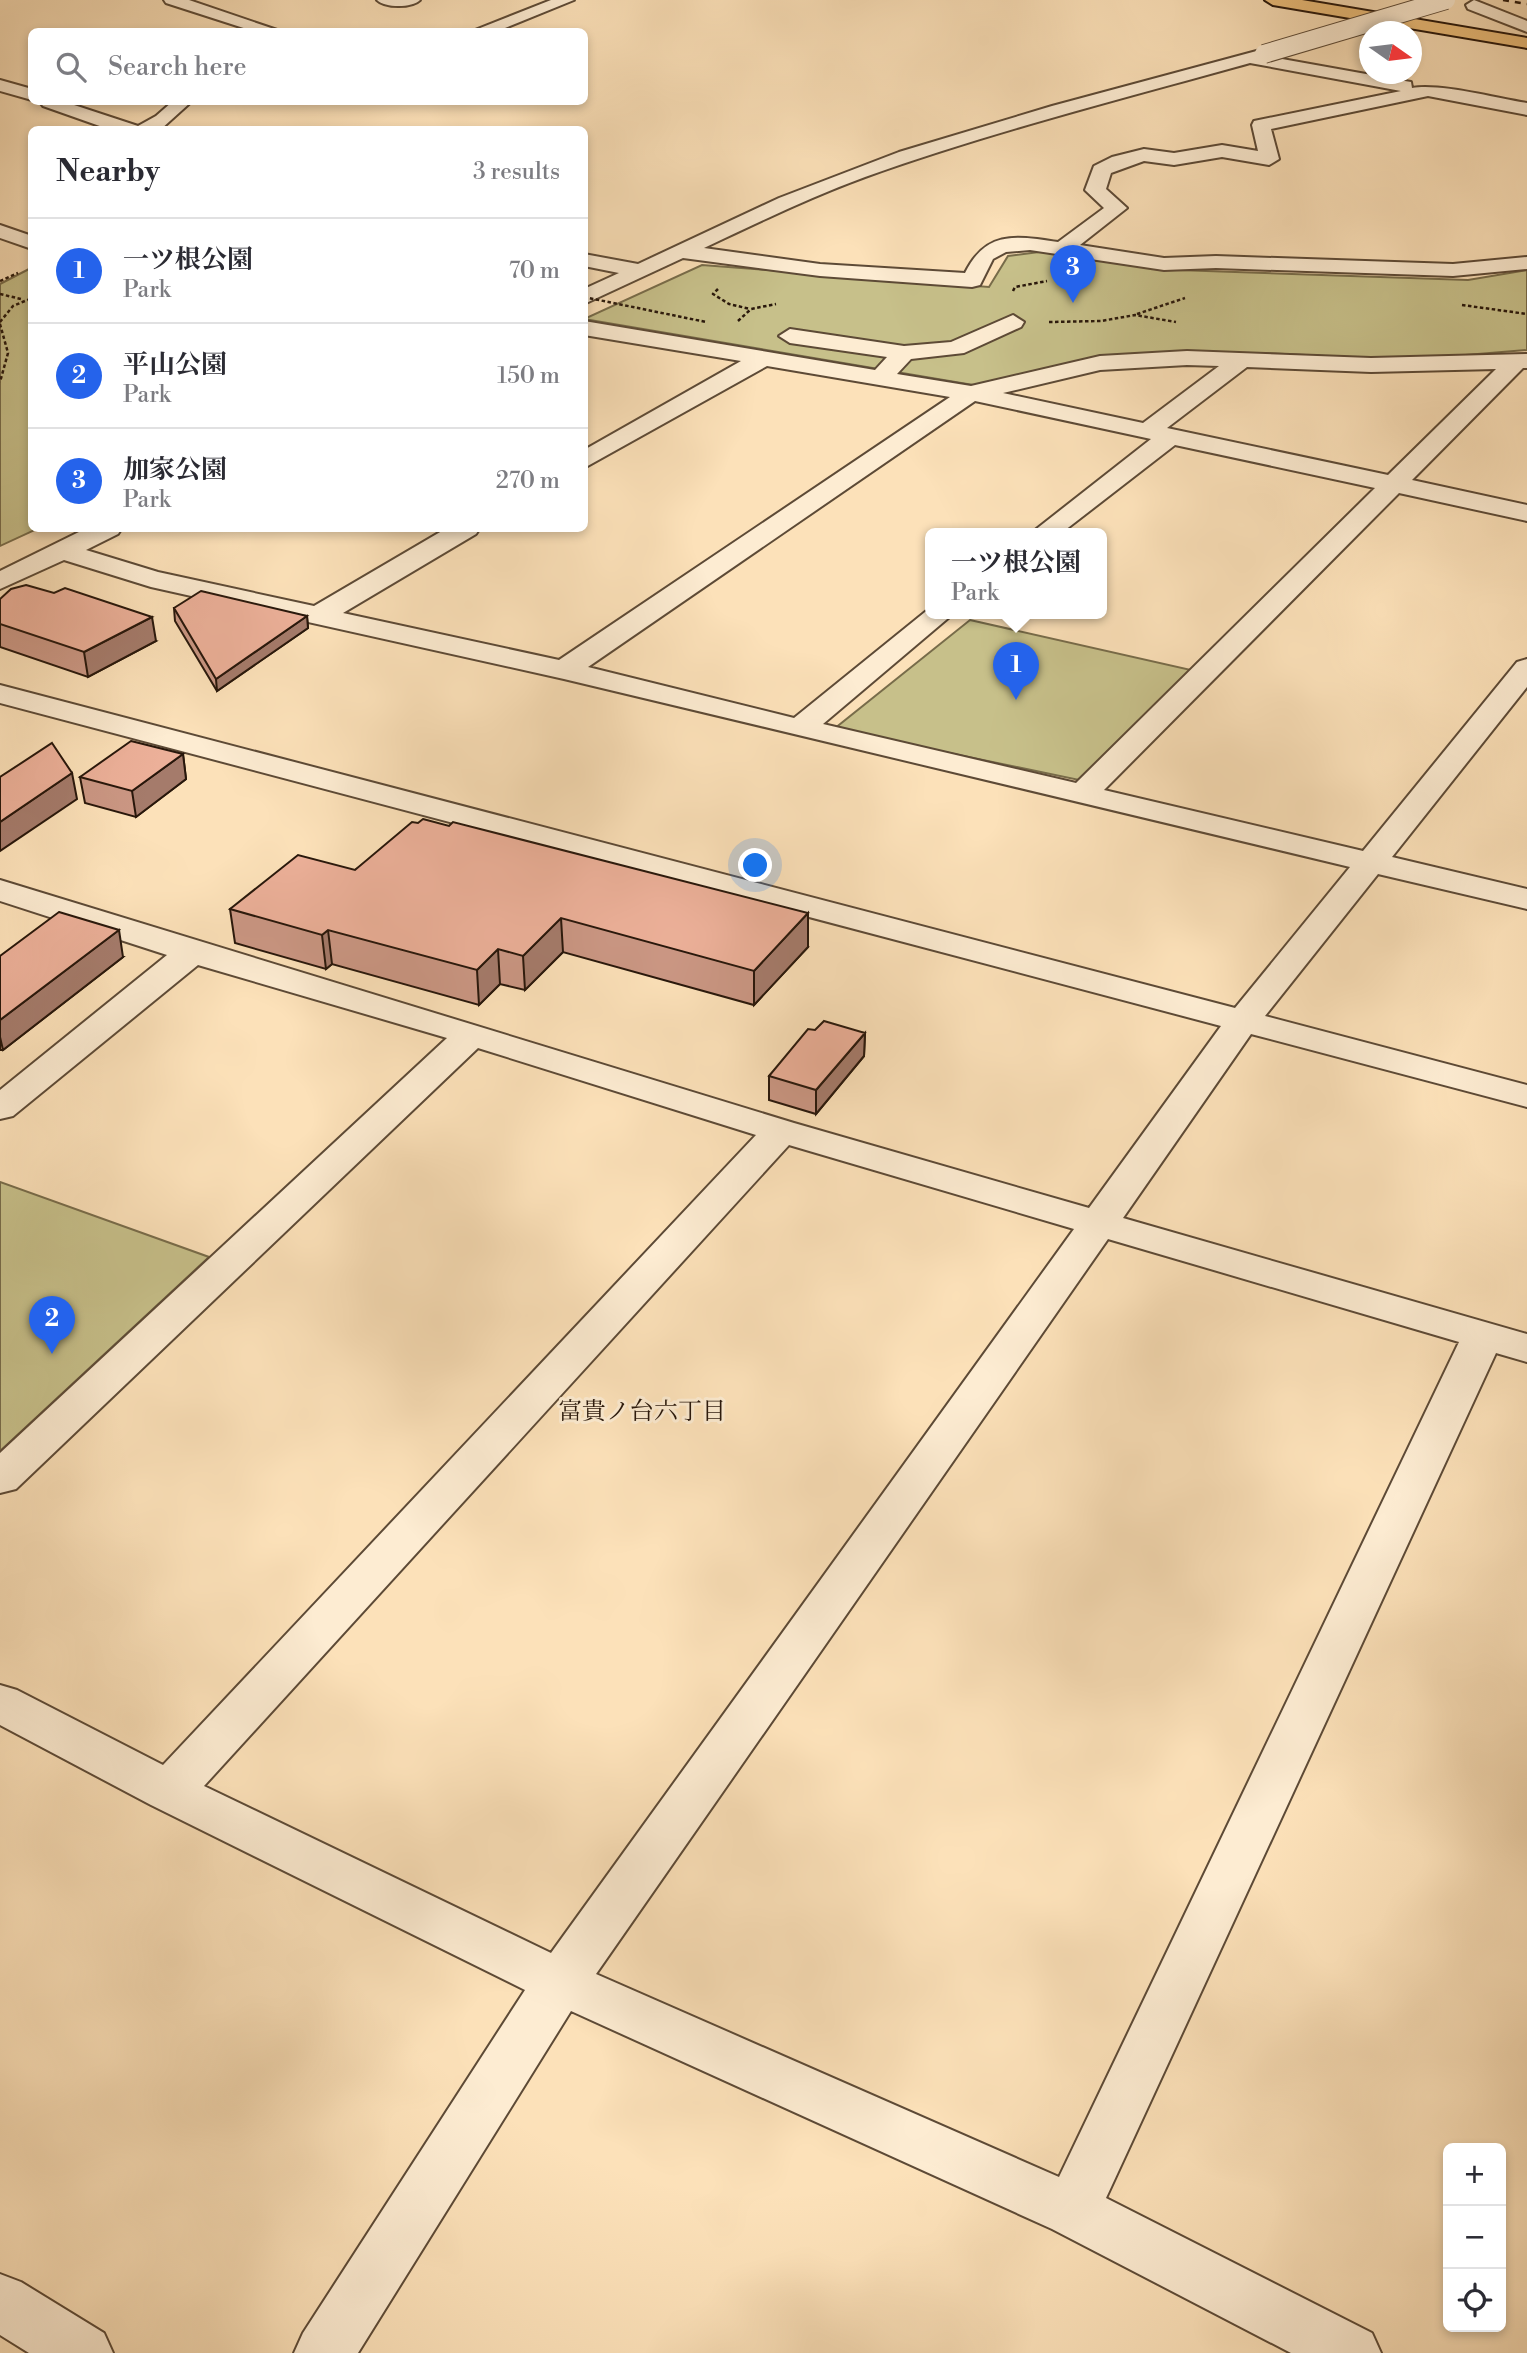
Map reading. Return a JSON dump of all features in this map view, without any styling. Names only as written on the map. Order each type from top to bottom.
[{"type":"highway","points":[[1273,0],[1527,43]]},
{"type":"street","points":[[172,0],[262,28]]},
{"type":"street","points":[[385,0],[412,0]]},
{"type":"street","points":[[489,28],[566,0]]},
{"type":"street","points":[[588,295],[771,208],[856,174],[968,137],[1446,0]]},
{"type":"street","points":[[1474,5],[1527,26]]},
{"type":"street","points":[[1256,56],[1431,90],[1527,102]]},
{"type":"street","points":[[0,85],[28,94]]},
{"type":"street","points":[[1063,248],[1117,208],[1095,190],[1100,181],[1101,170],[1119,161],[1144,155],[1174,159],[1222,151],[1267,165],[1261,125],[1431,90],[1440,95],[1527,109]]},
{"type":"street","points":[[58,105],[119,126]]},
{"type":"street","points":[[152,126],[179,105]]},
{"type":"street","points":[[0,231],[28,242]]},
{"type":"street","points":[[683,252],[820,270],[972,280],[984,255],[1001,246],[1063,248],[1164,264],[1216,262],[1453,270],[1527,263]]},
{"type":"street","points":[[0,254],[28,253]]},
{"type":"street","points":[[588,261],[640,271]]},
{"type":"street","points":[[790,336],[904,354],[956,348],[1013,322]]},
{"type":"street","points":[[588,329],[971,393],[1527,513]]},
{"type":"street","points":[[880,378],[904,354]]},
{"type":"street","points":[[588,459],[763,358]]},
{"type":"street","points":[[564,670],[971,393],[1100,363],[1243,359],[1371,366],[1522,361]]},
{"type":"street","points":[[1049,528],[1243,359]]},
{"type":"street","points":[[1084,793],[1392,485],[1522,361]]},
{"type":"street","points":[[0,581],[102,532]]},
{"type":"street","points":[[321,614],[460,532]]},
{"type":"street","points":[[63,551],[151,579],[321,614],[564,670],[1527,899]]},
{"type":"street","points":[[800,728],[933,619]]},
{"type":"street","points":[[324,2353],[560,1982],[1242,1022],[1527,668]]},
{"type":"street","points":[[0,694],[1527,1097]]},
{"type":"street","points":[[0,890],[192,952],[472,1034],[781,1131],[1505,1341],[1072,2210]]},
{"type":"street","points":[[0,1108],[192,952]]},
{"type":"street","points":[[0,1478],[472,1034]]},
{"type":"street","points":[[169,1791],[781,1131]]},
{"type":"street","points":[[0,1703],[169,1791],[560,1982],[1072,2210],[1351,2353]]},
{"type":"street","points":[[0,2302],[83,2353]]},
{"type":"path","points":[[1011,293],[1015,287],[1055,280]]},
{"type":"path","points":[[1135,315],[1189,297],[1182,291]]},
{"type":"path","points":[[0,294],[22,300]]},
{"type":"path","points":[[588,298],[715,323]]},
{"type":"path","points":[[0,382],[8,366],[10,351],[0,323],[4,313],[28,299]]},
{"type":"path","points":[[734,325],[751,309],[776,304]]},
{"type":"path","points":[[1463,305],[1527,314]]},
{"type":"shaded area","points":[[1047,251],[1177,270],[1468,280],[1527,270],[1527,350],[1405,360],[1263,353],[1161,354],[979,386],[588,320],[588,317],[702,265],[989,287],[1008,256]]},
{"type":"shaded area","points":[[28,270],[28,532],[30,532],[0,546],[0,284]]},
{"type":"shaded area","points":[[970,620],[1191,670],[1079,780],[834,729]]},
{"type":"shaded area","points":[[0,1182],[209,1257],[0,1451]]},
{"type":"building","points":[[26,585],[54,593],[65,588],[152,617],[84,652],[0,624],[0,599],[11,589]]},
{"type":"building","points":[[201,591],[307,616],[216,679],[174,608]]},
{"type":"building","points":[[131,741],[183,754],[132,791],[80,777]]},
{"type":"building","points":[[52,743],[72,773],[0,822],[0,777]]},
{"type":"building","points":[[423,819],[449,826],[453,822],[808,913],[754,971],[561,918],[523,956],[498,949],[477,970],[328,930],[322,935],[230,909],[298,855],[355,870],[412,822],[418,823]]},
{"type":"building","points":[[59,912],[119,930],[0,1020],[0,956]]},
{"type":"building","points":[[824,1021],[865,1033],[816,1090],[769,1076],[808,1029],[815,1030]]},
{"type":"railway","points":[[1503,0],[1527,4]]},
{"type":"place","name":"加家公園","points":[[1073,303]]},
{"type":"place","name":"一ツ根公園","points":[[1016,700]]},
{"type":"place","name":"平山公園","points":[[52,1354]]},
{"type":"district","name":"富貴ノ台六丁目","points":[[642,1412]]}]
